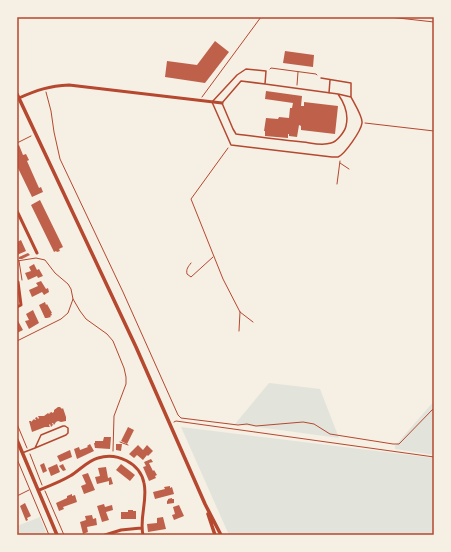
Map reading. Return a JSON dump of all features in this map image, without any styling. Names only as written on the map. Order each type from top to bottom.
[{"type":"street","points":[[221,535],[205,504],[108,287],[18,96],[45,88],[76,85],[222,103]]},
{"type":"street","points":[[17,211],[37,253]]},
{"type":"street","points":[[17,307],[21,305],[18,282]]},
{"type":"street","points":[[17,440],[57,535]]},
{"type":"street","points":[[39,490],[69,477],[97,458],[112,456],[121,458],[131,463],[139,472],[144,483],[145,490],[141,528],[143,535]]},
{"type":"street","points":[[205,504],[215,535]]},
{"type":"street","points":[[105,535],[122,530],[141,528]]},
{"type":"lane","points":[[265,84],[266,71],[246,69],[237,75],[212,102],[231,145],[332,157],[339,156],[346,150],[360,128],[362,123],[361,117],[351,97],[351,83],[321,78]]},
{"type":"lane","points":[[329,93],[330,80]]},
{"type":"lane","points":[[338,94],[348,116],[346,128],[332,143],[320,144],[236,134],[222,103],[241,82],[296,88],[338,94],[351,97]]},
{"type":"lane","points":[[22,453],[28,450],[35,448],[66,435],[68,433],[68,428],[63,426],[42,435],[35,448]]},
{"type":"path","points":[[199,100],[261,17]]},
{"type":"path","points":[[390,17],[434,22]]},
{"type":"path","points":[[266,71],[271,68],[316,74],[321,78]]},
{"type":"path","points":[[296,88],[298,72]]},
{"type":"path","points":[[45,88],[60,158],[123,292],[178,415],[181,418],[256,426],[303,422],[314,424],[330,434],[399,444],[434,408]]},
{"type":"path","points":[[362,123],[434,131]]},
{"type":"path","points":[[17,143],[36,134]]},
{"type":"path","points":[[231,145],[191,199],[223,278],[240,312],[253,322]]},
{"type":"path","points":[[337,184],[340,163],[339,156]]},
{"type":"path","points":[[340,163],[349,169]]},
{"type":"path","points":[[191,263],[186,271],[191,277],[214,256]]},
{"type":"path","points":[[18,282],[22,281],[18,261],[36,258],[45,260],[55,274],[72,289],[73,299],[86,319],[107,334],[113,341],[124,368],[126,384],[114,416],[112,456]]},
{"type":"path","points":[[17,341],[61,320],[68,313],[73,299]]},
{"type":"path","points":[[239,331],[240,312]]},
{"type":"path","points":[[170,424],[176,421],[434,457]]},
{"type":"path","points":[[17,425],[64,535]]},
{"type":"path","points":[[120,442],[128,445]]},
{"type":"path","points":[[17,459],[49,535]]},
{"type":"path","points":[[17,496],[30,490]]},
{"type":"shaded area","points":[[269,383],[320,389],[339,438],[235,424]]},
{"type":"shaded area","points":[[434,401],[434,455],[395,449],[395,446]]},
{"type":"shaded area","points":[[181,427],[434,458],[434,535],[229,535]]},
{"type":"shaded area","points":[[40,517],[47,535],[17,535],[17,526]]},
{"type":"building","points":[[215,41],[229,52],[205,83],[165,77],[167,61],[197,65]]},
{"type":"building","points":[[285,51],[314,55],[313,67],[283,63]]},
{"type":"building","points":[[266,91],[302,96],[301,106],[304,106],[304,102],[338,106],[335,134],[301,130],[301,126],[299,125],[297,137],[289,136],[289,134],[288,138],[265,136],[264,131],[266,118],[289,118],[290,108],[292,108],[293,103],[265,99]]},
{"type":"building","points":[[19,145],[23,155],[26,154],[29,160],[27,161],[39,188],[41,187],[43,192],[32,197],[17,166],[17,146]]},
{"type":"building","points":[[40,200],[63,247],[59,249],[60,251],[54,252],[31,205]]},
{"type":"building","points":[[21,240],[26,251],[17,255],[17,242]]},
{"type":"building","points":[[28,253],[30,255],[19,259],[19,257]]},
{"type":"building","points":[[34,264],[43,276],[38,278],[37,276],[28,280],[25,273],[31,271],[29,267]]},
{"type":"building","points":[[41,281],[46,289],[48,288],[49,292],[44,295],[42,292],[32,297],[29,290],[38,286],[36,283]]},
{"type":"building","points":[[45,302],[52,313],[50,316],[51,317],[45,318],[39,305]]},
{"type":"building","points":[[33,310],[39,323],[29,329],[25,321],[29,320],[26,314]]},
{"type":"building","points":[[17,319],[23,330],[17,333]]},
{"type":"building","points":[[58,407],[63,408],[66,421],[58,421],[54,425],[52,423],[53,425],[51,427],[50,424],[50,427],[45,427],[32,432],[29,421],[31,422],[34,419],[36,420],[35,418],[37,417],[38,419],[38,416],[44,416],[48,413],[50,414],[49,413],[54,412],[54,410]]},
{"type":"building","points":[[128,427],[134,430],[127,444],[121,441]]},
{"type":"building","points":[[104,437],[111,437],[110,449],[95,448],[95,441],[103,441]]},
{"type":"building","points":[[90,444],[94,451],[77,459],[74,449],[79,447],[80,450],[88,447],[87,446]]},
{"type":"building","points":[[116,444],[122,444],[121,451],[116,450]]},
{"type":"building","points":[[138,445],[143,450],[147,445],[153,451],[143,460],[137,455],[134,458],[129,454]]},
{"type":"building","points":[[70,450],[72,457],[60,462],[57,456]]},
{"type":"building","points":[[151,459],[153,462],[149,463],[157,475],[155,476],[156,478],[149,481],[143,467],[146,466],[144,462]]},
{"type":"building","points":[[44,463],[47,471],[43,473],[40,465]]},
{"type":"building","points":[[57,464],[60,472],[51,476],[48,468]]},
{"type":"building","points":[[63,464],[66,470],[63,471],[59,466]]},
{"type":"building","points":[[121,464],[135,475],[130,481],[116,470]]},
{"type":"building","points":[[106,467],[108,478],[111,477],[113,484],[109,485],[109,481],[97,484],[95,477],[100,476],[98,468]]},
{"type":"building","points":[[88,473],[95,490],[84,494],[81,486],[86,484],[82,475]]},
{"type":"building","points":[[170,486],[170,488],[172,487],[174,494],[155,499],[153,492]]},
{"type":"building","points":[[72,494],[72,496],[75,495],[77,502],[63,507],[64,509],[59,511],[56,503]]},
{"type":"building","points":[[168,499],[174,499],[174,503],[167,504]]},
{"type":"building","points":[[25,503],[31,516],[27,518],[28,520],[26,521],[20,506]]},
{"type":"building","points":[[104,504],[105,507],[112,505],[113,510],[106,512],[109,520],[102,522],[97,506]]},
{"type":"building","points":[[179,505],[184,516],[174,520],[172,515],[175,514],[173,507]]},
{"type":"building","points":[[128,510],[136,511],[136,519],[121,519],[121,512],[128,512]]},
{"type":"building","points":[[92,515],[93,519],[96,518],[97,525],[87,527],[88,532],[83,534],[80,522],[86,520],[85,516]]},
{"type":"building","points":[[163,517],[166,529],[148,532],[147,524],[157,523],[157,518]]}]
